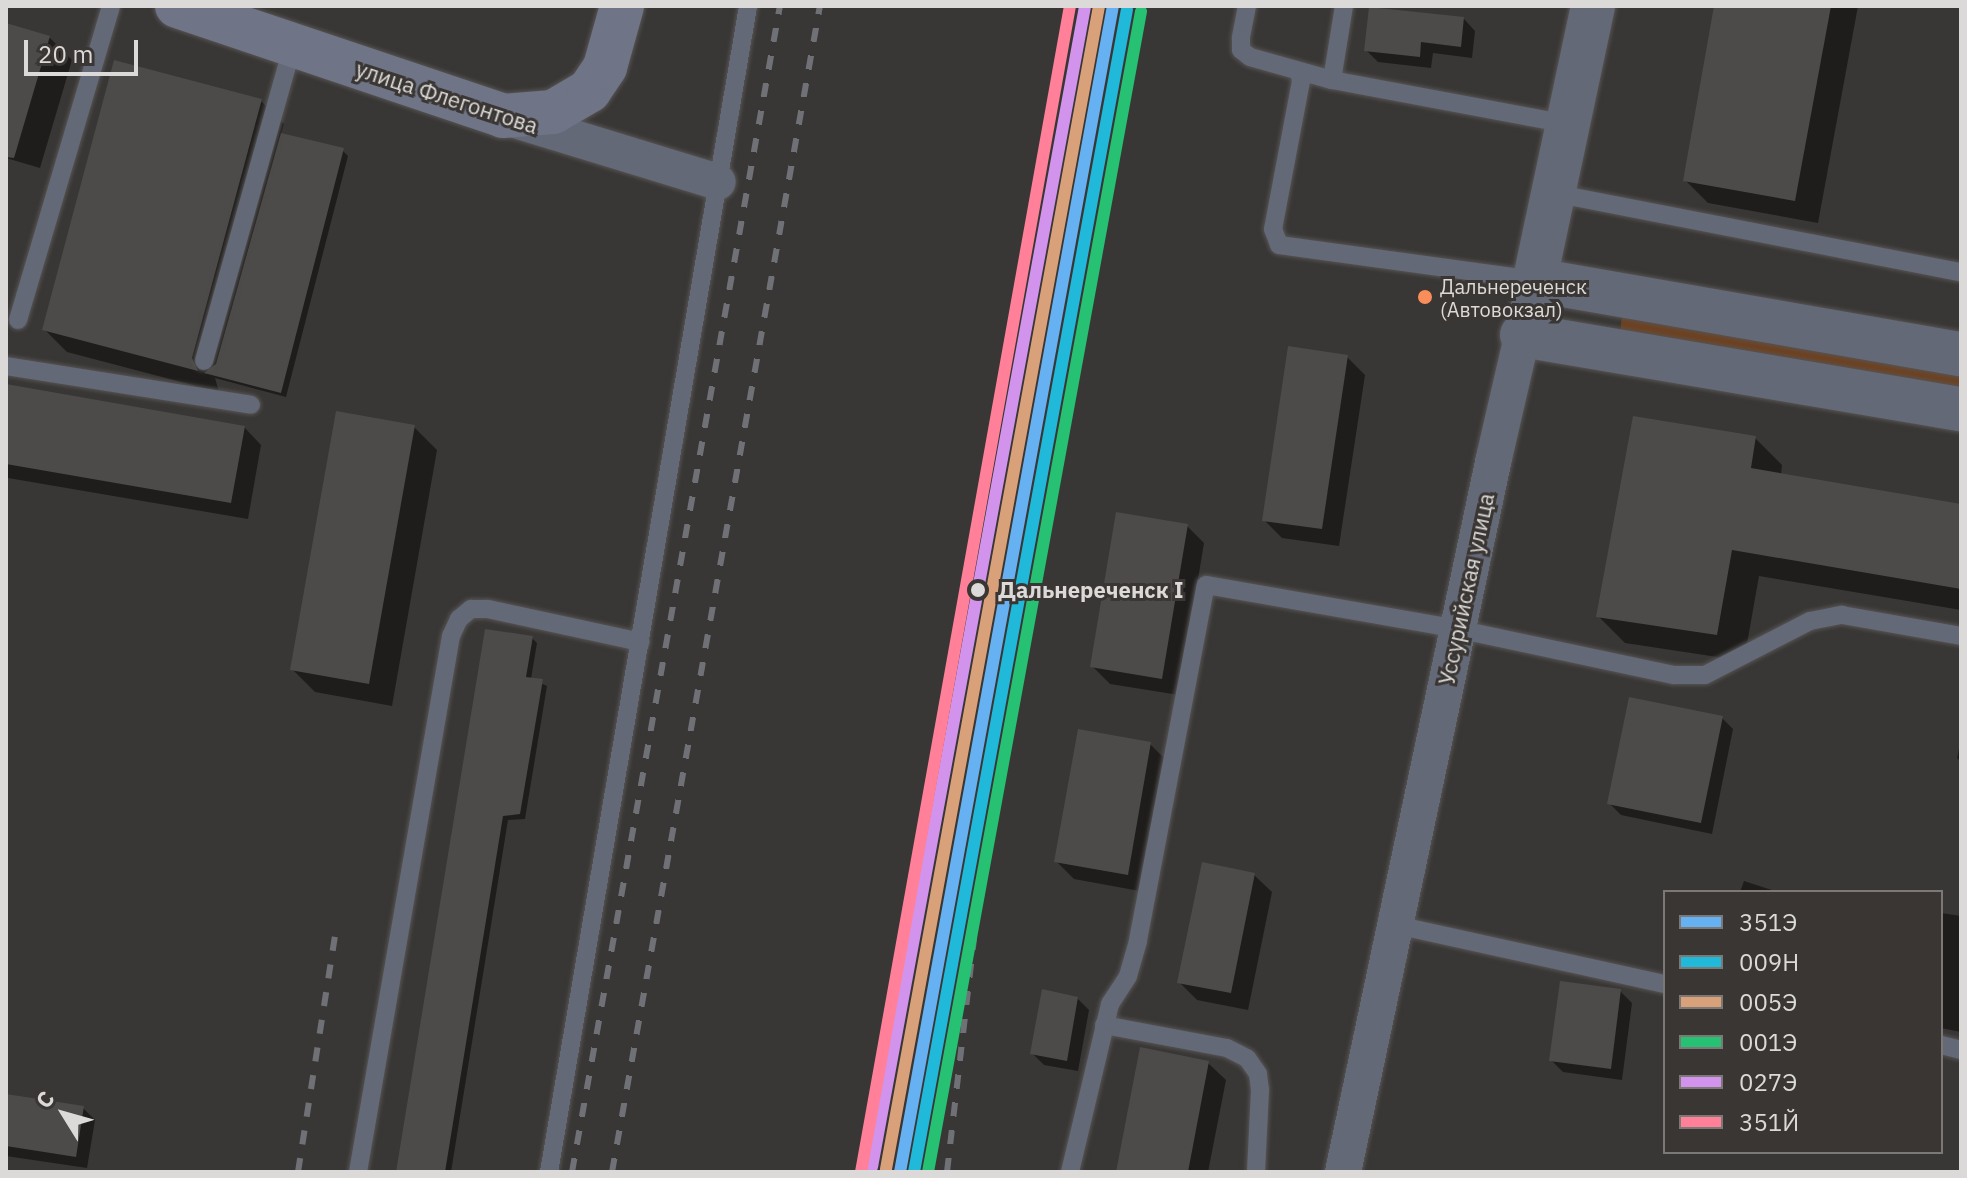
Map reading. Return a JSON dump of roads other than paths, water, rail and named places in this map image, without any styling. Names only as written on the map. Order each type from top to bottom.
[{"type":"main road","name":"улица Флегонтова","points":[[177,6],[503,116]]},
{"type":"main road","points":[[503,116],[553,112],[589,91],[605,67],[622,6]]},
{"type":"street","name":"Уссурийская улица","points":[[1343,1172],[1593,6]]},
{"type":"street","name":"улица Флегонтова","points":[[503,116],[718,182]]},
{"type":"street","points":[[1535,280],[1961,354]]},
{"type":"street","points":[[1522,335],[1961,409]]},
{"type":"lane","points":[[18,320],[111,6]]},
{"type":"lane","points":[[549,1172],[748,6]]},
{"type":"lane","points":[[1247,6],[1241,50],[1250,57],[1291,66],[1332,80],[1568,124]]},
{"type":"lane","points":[[1332,80],[1344,6]]},
{"type":"lane","points":[[204,361],[293,45]]},
{"type":"lane","points":[[1299,71],[1301,81],[1273,229],[1273,238],[1279,245],[1535,280]]},
{"type":"lane","points":[[1553,193],[1961,272]]},
{"type":"lane","points":[[6,366],[251,405]]},
{"type":"lane","points":[[1070,1172],[1110,1004],[1128,976],[1138,940],[1206,585],[1457,629],[1674,675],[1705,675],[1810,621],[1842,615],[1961,636]]},
{"type":"lane","points":[[358,1172],[451,636],[459,619],[471,609],[488,609],[640,642]]},
{"type":"lane","points":[[1396,925],[1663,984]]},
{"type":"lane","points":[[1104,1025],[1227,1048],[1247,1058],[1258,1074],[1260,1090],[1256,1172]]},
{"type":"railway","points":[[572,1172],[780,6]]},
{"type":"railway","points":[[612,1172],[820,6]]},
{"type":"railway","points":[[298,1172],[336,928]]},
{"type":"railway","points":[[947,1172],[974,939]]},
{"type":"place","name":"Дальнереченск (Автовокзал)","points":[[1425,297]]},
{"type":"place","name":"Дальнереченск I","points":[[978,590]]}]
